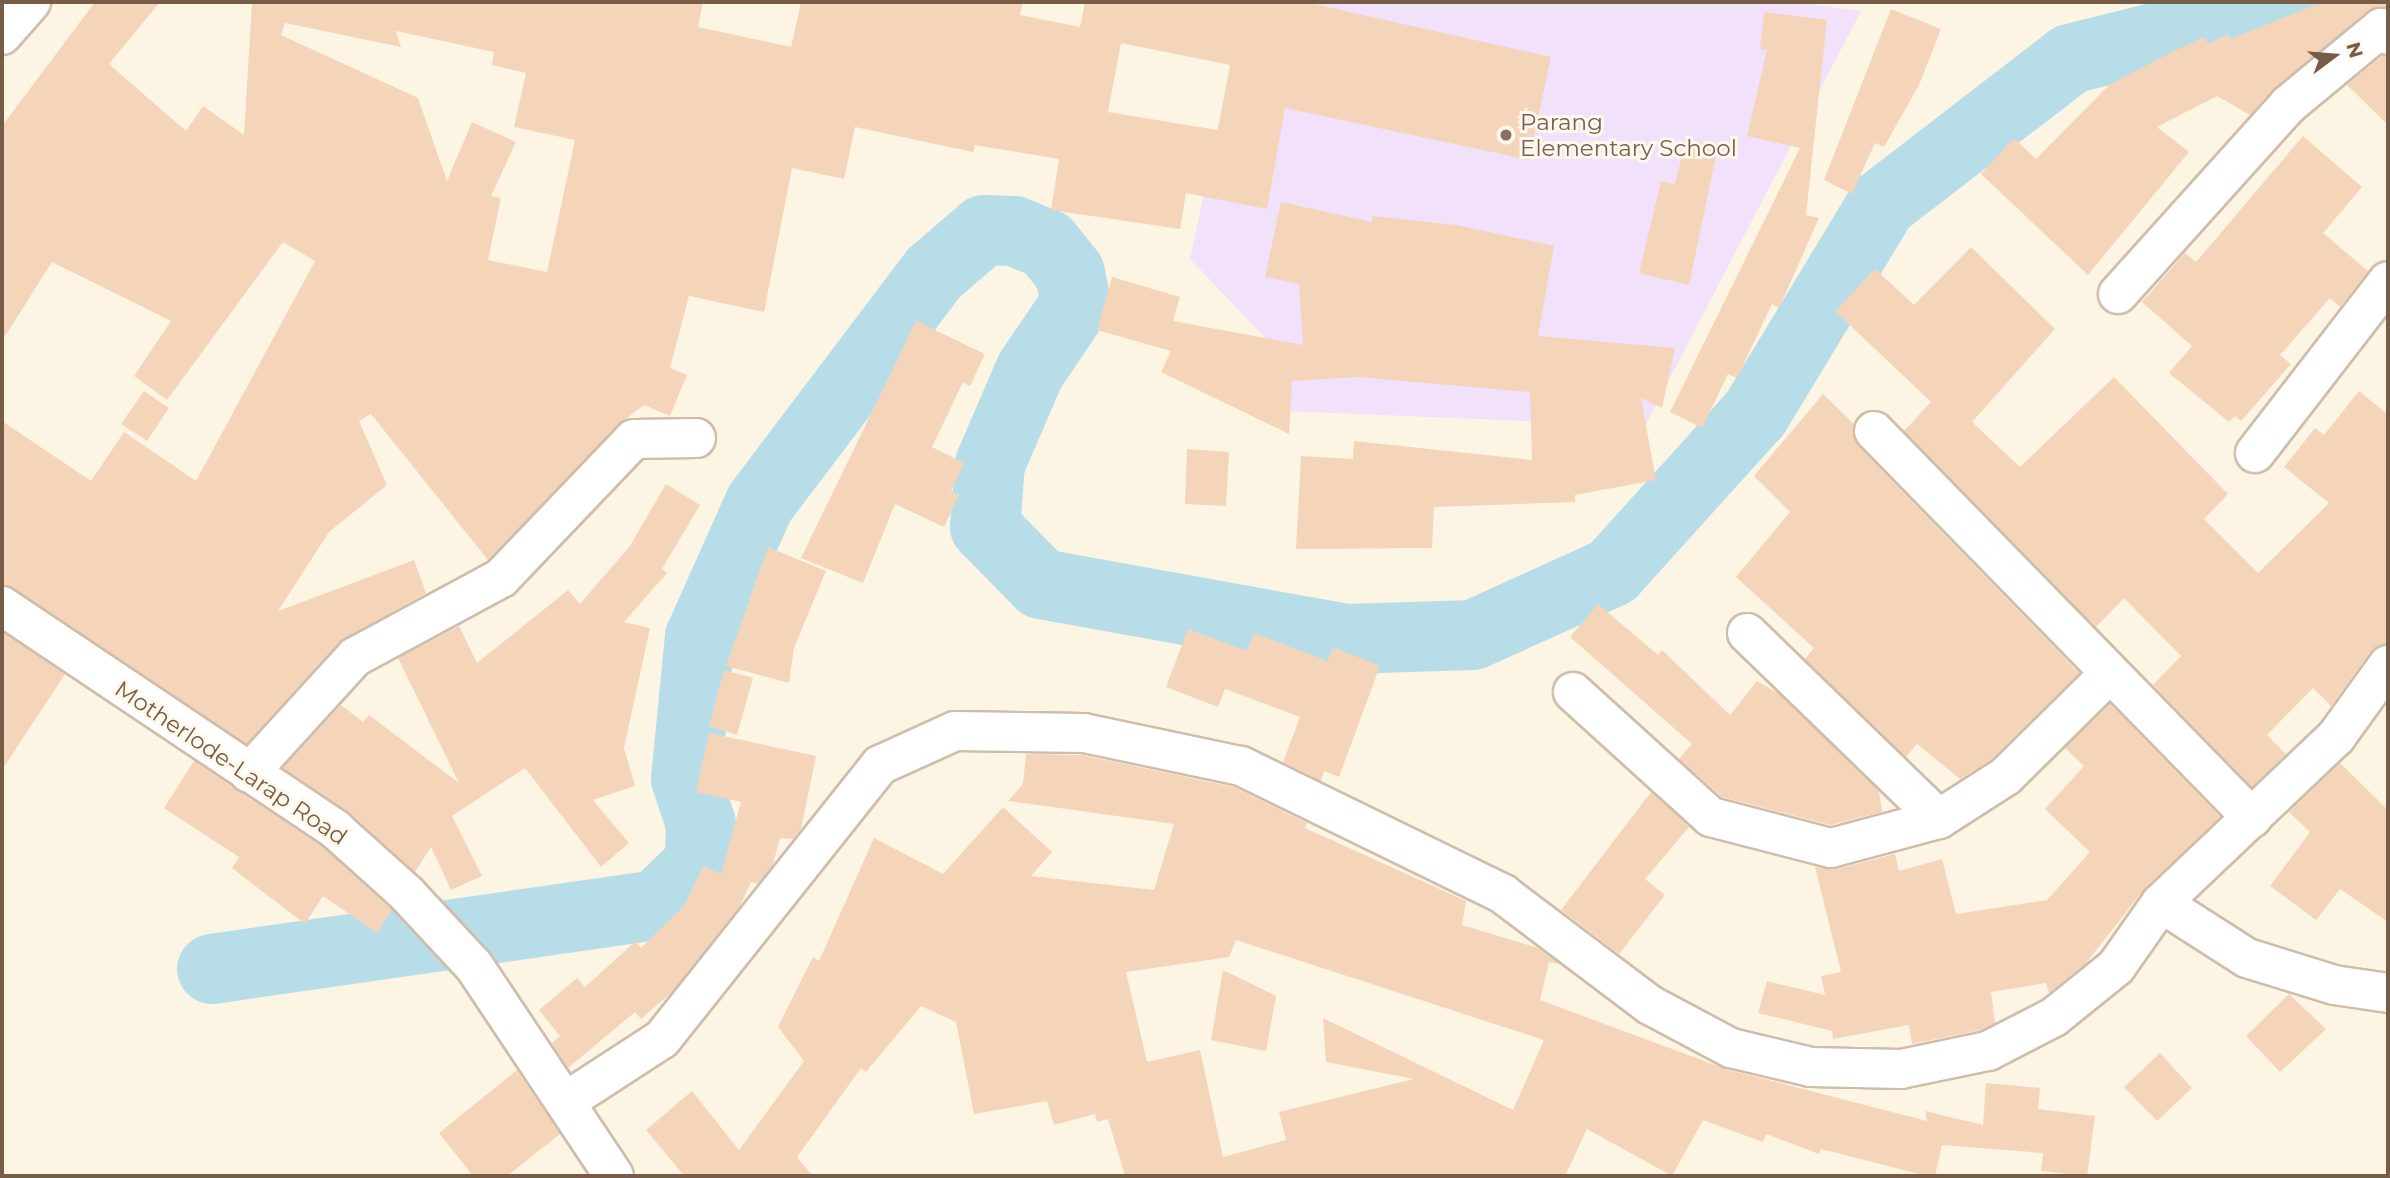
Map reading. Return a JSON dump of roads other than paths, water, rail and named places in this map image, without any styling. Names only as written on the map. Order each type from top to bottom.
[{"type":"street","points":[[2,35],[31,2]]},
{"type":"street","points":[[2118,294],[2288,105],[2381,28],[2388,35]]},
{"type":"street","points":[[2255,453],[2388,281]]},
{"type":"street","points":[[1874,431],[2252,818]]},
{"type":"street","points":[[249,773],[355,657],[501,578],[634,439],[696,438]]},
{"type":"street","name":"Motherlode-Larap Road","points":[[2,606],[336,830],[407,894],[474,966],[568,1100],[614,1176]]},
{"type":"street","points":[[1746,633],[1939,819]]},
{"type":"street","points":[[568,1100],[662,1039],[880,765],[955,731],[1084,733],[1241,766],[1503,894],[1650,1005],[1731,1048],[1811,1066],[1900,1069],[1988,1051],[2054,1017],[2116,967],[2161,903],[2336,737],[2388,666]]},
{"type":"street","points":[[1573,692],[1711,817],[1831,848],[1939,819],[2006,776],[2110,673]]},
{"type":"street","points":[[2161,903],[2247,958],[2334,985],[2388,993]]},
{"type":"waterway","points":[[212,969],[657,905],[700,863],[701,824],[686,779],[700,637],[760,503],[934,273],[984,230],[1014,231],[1047,244],[1070,273],[1076,303],[1030,371],[990,464],[985,527],[1041,584],[1348,639],[1473,635],[1612,572],[1755,414],[1882,204],[2070,59],[2298,2]]},
{"type":"place","name":"Parang Elementary School","points":[[1506,135]]}]
